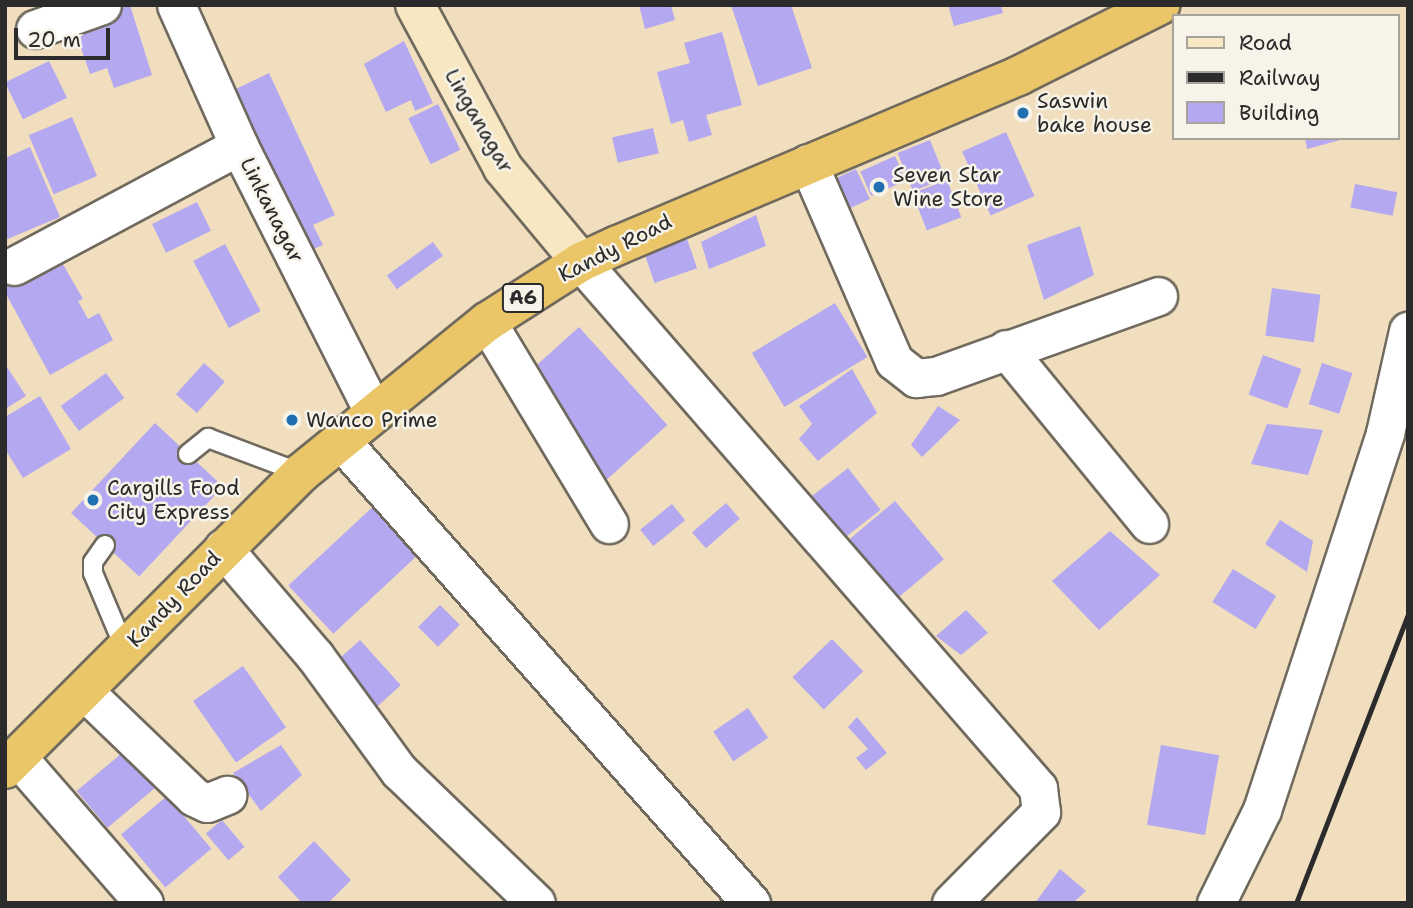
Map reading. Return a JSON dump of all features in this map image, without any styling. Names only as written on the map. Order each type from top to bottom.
[{"type":"highway","name":"Kandy Road","points":[[12,763],[85,692],[223,548],[301,473],[487,322],[581,262],[808,163],[1020,75],[1158,6]]},
{"type":"street","points":[[35,29],[102,5]]},
{"type":"street","name":"Linkanagar","points":[[176,5],[239,146],[374,413]]},
{"type":"street","name":"Linganagar","points":[[415,5],[503,167],[581,262]]},
{"type":"street","points":[[14,266],[239,146]]},
{"type":"street","points":[[808,163],[894,361],[906,374],[936,376],[1158,296]]},
{"type":"street","points":[[581,262],[1038,788],[1041,812],[951,903]]},
{"type":"street","points":[[487,322],[609,524]]},
{"type":"street","points":[[1216,903],[1266,797],[1385,433],[1408,331]]},
{"type":"street","points":[[1006,349],[1149,524]]},
{"type":"street","points":[[341,442],[751,903]]},
{"type":"street","points":[[223,548],[315,656],[399,771],[536,903]]},
{"type":"street","points":[[85,692],[194,797],[207,803],[226,795]]},
{"type":"street","points":[[12,763],[144,903]]},
{"type":"lane","points":[[188,454],[208,438],[301,473]]},
{"type":"lane","points":[[105,545],[93,562],[93,573],[125,649]]},
{"type":"building","points":[[130,5],[152,75],[114,88],[107,68],[90,74],[73,25]]},
{"type":"building","points":[[639,5],[671,5],[675,20],[645,29]]},
{"type":"building","points":[[731,5],[791,5],[812,68],[758,86]]},
{"type":"building","points":[[948,5],[1001,5],[1003,13],[954,26]]},
{"type":"building","points":[[722,32],[742,105],[706,115],[712,135],[689,142],[683,120],[671,124],[657,72],[690,63],[684,43]]},
{"type":"building","points":[[404,41],[433,103],[415,111],[411,100],[386,112],[364,64]]},
{"type":"building","points":[[49,61],[67,98],[23,119],[5,82]]},
{"type":"building","points":[[269,73],[335,215],[313,225],[323,245],[302,254],[221,96]]},
{"type":"building","points":[[438,104],[460,150],[431,164],[408,118]]},
{"type":"building","points":[[72,117],[97,176],[54,194],[29,135]]},
{"type":"building","points":[[653,128],[659,153],[618,163],[612,137]]},
{"type":"building","points":[[1006,132],[1034,196],[991,215],[962,152]]},
{"type":"building","points":[[930,140],[945,178],[913,191],[898,153]]},
{"type":"building","points":[[1305,140],[1340,140],[1307,149]]},
{"type":"building","points":[[30,147],[60,217],[5,240],[5,158]]},
{"type":"building","points":[[895,156],[906,181],[871,196],[860,171]]},
{"type":"building","points":[[856,169],[870,199],[836,215],[822,185]]},
{"type":"building","points":[[947,180],[961,217],[927,231],[912,193]]},
{"type":"building","points":[[1355,184],[1397,192],[1393,216],[1350,208]]},
{"type":"building","points":[[197,202],[211,231],[166,253],[152,224]]},
{"type":"building","points":[[756,215],[766,246],[709,269],[701,242]]},
{"type":"building","points":[[1080,226],[1094,275],[1044,300],[1027,245]]},
{"type":"building","points":[[687,239],[697,268],[655,283],[644,254]]},
{"type":"building","points":[[433,242],[443,256],[397,289],[387,276]]},
{"type":"building","points":[[225,244],[261,311],[229,328],[193,261]]},
{"type":"building","points":[[56,252],[83,299],[78,301],[88,319],[99,313],[113,340],[50,375],[5,292],[5,280]]},
{"type":"building","points":[[1272,288],[1321,295],[1314,342],[1265,336]]},
{"type":"building","points":[[835,303],[867,357],[784,407],[752,353]]},
{"type":"building","points":[[579,327],[667,425],[602,484],[514,386]]},
{"type":"building","points":[[1263,355],[1302,369],[1287,408],[1249,394]]},
{"type":"building","points":[[204,363],[225,382],[197,413],[176,394]]},
{"type":"building","points":[[1322,363],[1352,373],[1339,414],[1309,404]]},
{"type":"building","points":[[5,364],[26,396],[5,409]]},
{"type":"building","points":[[852,369],[877,413],[818,461],[799,439],[812,424],[799,406]]},
{"type":"building","points":[[106,373],[124,398],[79,431],[61,406]]},
{"type":"building","points":[[40,396],[71,449],[23,478],[5,449],[5,417]]},
{"type":"building","points":[[938,406],[960,420],[922,457],[911,445]]},
{"type":"building","points":[[155,423],[223,486],[139,576],[71,513]]},
{"type":"building","points":[[1267,424],[1323,430],[1308,475],[1251,464]]},
{"type":"building","points":[[848,468],[881,510],[838,543],[805,501]]},
{"type":"building","points":[[379,501],[424,549],[333,634],[288,586]]},
{"type":"building","points":[[895,501],[944,559],[883,610],[834,552]]},
{"type":"building","points":[[726,503],[740,519],[706,548],[692,533]]},
{"type":"building","points":[[672,504],[685,520],[653,546],[640,530]]},
{"type":"building","points":[[1280,520],[1313,541],[1307,572],[1265,544]]},
{"type":"building","points":[[1110,531],[1160,575],[1099,630],[1052,581]]},
{"type":"building","points":[[1233,569],[1276,596],[1256,629],[1212,602]]},
{"type":"building","points":[[440,605],[460,625],[438,647],[418,627]]},
{"type":"building","points":[[966,610],[988,633],[961,655],[936,636]]},
{"type":"building","points":[[832,639],[863,671],[824,710],[792,677]]},
{"type":"building","points":[[360,640],[401,685],[370,713],[330,667]]},
{"type":"building","points":[[243,666],[286,727],[236,762],[193,701]]},
{"type":"building","points":[[748,708],[768,738],[733,761],[713,731]]},
{"type":"building","points":[[857,717],[887,753],[866,770],[856,758],[868,749],[848,727]]},
{"type":"building","points":[[281,745],[302,775],[261,811],[233,773]]},
{"type":"building","points":[[1161,745],[1219,755],[1205,835],[1147,825]]},
{"type":"building","points":[[128,748],[159,785],[108,828],[77,791]]},
{"type":"building","points":[[167,796],[211,849],[165,887],[121,835]]},
{"type":"building","points":[[222,820],[244,847],[228,860],[206,833]]},
{"type":"building","points":[[314,841],[351,880],[328,903],[302,903],[278,877]]},
{"type":"building","points":[[1060,869],[1086,891],[1073,903],[1035,903]]},
{"type":"railway","points":[[1296,903],[1408,614]]},
{"type":"place","name":"Saswin bake house","points":[[1023,113]]},
{"type":"place","name":"Seven Star Wine Store","points":[[879,187]]},
{"type":"place","name":"Wanco Prime","points":[[292,420]]},
{"type":"place","name":"Cargills Food City Express","points":[[93,500]]}]
